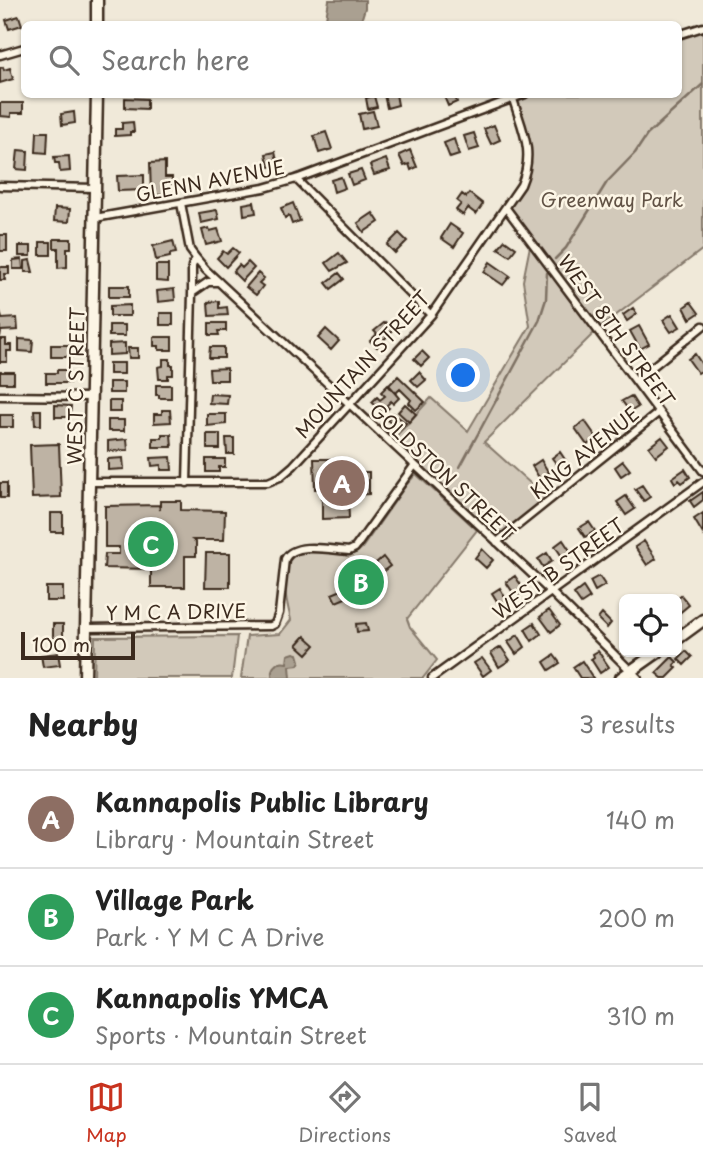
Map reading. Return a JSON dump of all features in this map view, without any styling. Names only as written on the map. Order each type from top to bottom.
[{"type":"main road","points":[[97,0],[97,21]]},
{"type":"main road","name":"WEST C STREET","points":[[85,678],[97,98]]},
{"type":"main road","points":[[682,635],[703,620]]},
{"type":"main road","points":[[621,678],[635,675],[653,657]]},
{"type":"street","points":[[682,34],[703,27]]},
{"type":"street","points":[[0,55],[21,49]]},
{"type":"street","name":"GLENN AVENUE","points":[[96,218],[264,188],[296,179],[513,99]]},
{"type":"street","name":"MOUNTAIN STREET","points":[[90,482],[268,482],[280,477],[293,466],[431,315],[506,208],[527,171],[529,153],[513,99]]},
{"type":"street","points":[[296,179],[431,315]]},
{"type":"street","points":[[0,186],[96,188]]},
{"type":"street","points":[[181,203],[190,250],[196,258],[192,266],[187,482]]},
{"type":"street","name":"WEST 8TH STREET","points":[[506,208],[703,471]]},
{"type":"street","name":"GOLDSTON STREET","points":[[196,258],[552,593],[635,675]]},
{"type":"street","points":[[192,293],[208,282],[219,282]]},
{"type":"street","points":[[636,380],[703,326]]},
{"type":"street","points":[[0,396],[92,397]]},
{"type":"street","name":"KING AVENUE","points":[[497,542],[658,413]]},
{"type":"street","name":"Y M C A DRIVE","points":[[87,628],[271,626],[275,624],[279,613],[285,559],[289,552],[297,549],[349,551],[355,548],[414,466]]},
{"type":"street","name":"WEST B STREET","points":[[432,678],[703,482]]},
{"type":"green space","name":"Greenway Park","points":[[703,27],[703,249],[598,329],[484,442],[549,500],[497,542],[390,443],[431,398],[468,431],[530,326],[523,281],[531,241],[506,208],[522,181],[529,153],[513,99],[682,98],[682,34]]},
{"type":"green space","points":[[416,474],[477,530],[407,619],[410,627],[437,660],[423,678],[241,678],[247,636],[280,634],[291,620],[285,578],[293,554],[356,553]]},
{"type":"green space","points":[[237,636],[232,678],[94,678],[95,637]]},
{"type":"shaded area","points":[[329,0],[365,0],[361,21],[326,21]]},
{"type":"shaded area","points":[[298,654],[300,661],[298,665],[290,666],[291,678],[273,678],[272,671],[275,666],[287,663],[288,655]]},
{"type":"building","points":[[19,16],[21,25],[9,29],[6,20]]},
{"type":"building","points":[[3,67],[4,70],[10,68],[13,79],[0,83],[0,68]]},
{"type":"building","points":[[125,98],[147,99],[147,109],[125,108]]},
{"type":"building","points":[[366,98],[375,98],[377,107],[368,109]]},
{"type":"building","points":[[385,98],[397,98],[398,105],[387,108]]},
{"type":"building","points":[[445,98],[456,98],[457,102],[448,106]]},
{"type":"building","points":[[0,103],[23,103],[23,113],[11,113],[11,117],[0,116]]},
{"type":"building","points":[[373,111],[377,126],[362,129],[359,114]]},
{"type":"building","points":[[74,112],[75,123],[62,125],[61,114]]},
{"type":"building","points":[[133,122],[134,132],[130,132],[130,135],[115,136],[115,129],[122,129],[122,123]]},
{"type":"building","points":[[494,125],[500,140],[491,144],[484,129]]},
{"type":"building","points":[[37,132],[48,132],[47,153],[36,152]]},
{"type":"building","points":[[326,132],[332,149],[319,153],[314,136]]},
{"type":"building","points":[[474,133],[479,148],[469,151],[464,136]]},
{"type":"building","points":[[454,139],[459,155],[450,158],[444,143]]},
{"type":"building","points":[[18,150],[28,151],[27,170],[16,169]]},
{"type":"building","points":[[410,150],[417,167],[411,170],[409,164],[404,166],[399,155]]},
{"type":"building","points":[[275,152],[278,165],[269,167],[266,154]]},
{"type":"building","points":[[69,156],[70,171],[60,172],[59,163],[55,163],[54,157]]},
{"type":"building","points":[[386,159],[390,170],[374,175],[370,165]]},
{"type":"building","points":[[165,162],[165,177],[172,177],[172,184],[165,184],[165,195],[151,195],[150,163]]},
{"type":"building","points":[[361,170],[365,180],[352,185],[348,174]]},
{"type":"building","points":[[144,175],[144,190],[118,191],[117,176]]},
{"type":"building","points":[[341,177],[345,188],[334,192],[331,180]]},
{"type":"building","points":[[469,193],[483,204],[476,214],[468,208],[463,215],[456,210],[461,204],[457,201],[462,194],[466,197]]},
{"type":"building","points":[[254,202],[256,213],[244,215],[243,204]]},
{"type":"building","points":[[293,203],[300,221],[292,224],[289,216],[285,218],[281,208]]},
{"type":"building","points":[[55,208],[70,209],[69,222],[54,221]]},
{"type":"building","points":[[217,210],[219,219],[201,223],[199,213]]},
{"type":"building","points":[[373,213],[379,222],[364,232],[358,223]]},
{"type":"building","points":[[450,224],[463,233],[454,247],[441,238]]},
{"type":"building","points":[[209,228],[210,231],[218,229],[222,241],[206,245],[202,230]]},
{"type":"building","points":[[399,233],[407,241],[395,253],[387,245]]},
{"type":"building","points":[[0,235],[7,235],[7,251],[0,251]]},
{"type":"building","points":[[54,239],[71,239],[71,248],[67,248],[67,267],[58,268],[58,248],[54,248]]},
{"type":"building","points":[[505,240],[516,248],[510,256],[498,248]]},
{"type":"building","points":[[173,241],[176,253],[156,260],[153,246]]},
{"type":"building","points":[[40,242],[51,242],[51,255],[40,255]]},
{"type":"building","points":[[19,246],[31,246],[31,256],[19,256]]},
{"type":"building","points":[[233,248],[239,253],[226,267],[217,258],[223,251],[227,254]]},
{"type":"building","points":[[339,253],[347,263],[332,271],[326,263]]},
{"type":"building","points":[[22,259],[23,269],[13,269],[13,260]]},
{"type":"building","points":[[30,260],[33,272],[25,272],[25,261]]},
{"type":"building","points":[[248,262],[254,268],[242,281],[233,272],[239,265],[242,268]]},
{"type":"building","points":[[490,262],[510,276],[503,285],[484,272]]},
{"type":"building","points":[[156,265],[168,265],[168,282],[156,281]]},
{"type":"building","points":[[0,267],[9,267],[9,274],[4,274],[5,280],[0,280]]},
{"type":"building","points":[[258,273],[264,278],[259,283],[263,286],[256,295],[246,287]]},
{"type":"building","points":[[339,273],[344,279],[331,289],[326,283]]},
{"type":"building","points":[[109,286],[129,286],[129,297],[109,297]]},
{"type":"building","points":[[174,289],[175,300],[158,302],[157,291]]},
{"type":"building","points":[[219,301],[219,308],[227,307],[228,315],[209,316],[208,302]]},
{"type":"building","points":[[691,302],[699,313],[690,319],[684,307]]},
{"type":"building","points":[[130,305],[130,316],[110,316],[110,306]]},
{"type":"building","points":[[633,308],[637,314],[627,321],[623,315]]},
{"type":"building","points":[[0,311],[2,319],[17,318],[18,330],[1,331],[0,337]]},
{"type":"building","points":[[160,313],[173,313],[173,325],[160,325]]},
{"type":"building","points":[[672,314],[680,327],[671,332],[663,320]]},
{"type":"building","points":[[385,322],[393,330],[377,347],[370,341],[377,334],[374,331]]},
{"type":"building","points":[[209,323],[226,323],[226,331],[218,331],[219,335],[209,335]]},
{"type":"building","points":[[109,325],[125,325],[125,336],[109,336]]},
{"type":"building","points":[[639,326],[649,344],[640,349],[630,331]]},
{"type":"building","points":[[326,329],[339,341],[331,350],[318,338]]},
{"type":"building","points":[[154,337],[172,337],[172,350],[159,350],[159,346],[154,346]]},
{"type":"building","points":[[0,339],[6,339],[6,345],[11,345],[11,351],[7,351],[7,362],[0,362]]},
{"type":"building","points":[[19,339],[33,340],[32,352],[19,351]]},
{"type":"building","points":[[125,343],[125,354],[109,355],[109,344]]},
{"type":"building","points":[[51,345],[72,345],[72,357],[51,357]]},
{"type":"building","points":[[210,347],[224,347],[224,358],[209,358]]},
{"type":"building","points":[[128,348],[138,348],[138,358],[129,358]]},
{"type":"building","points":[[422,351],[429,358],[421,366],[414,359]]},
{"type":"building","points":[[695,354],[703,366],[703,370],[698,373],[688,359]]},
{"type":"building","points":[[163,359],[170,359],[170,365],[173,365],[173,375],[168,375],[168,379],[159,379],[158,367],[163,366]]},
{"type":"building","points":[[109,363],[124,363],[124,374],[109,374]]},
{"type":"building","points":[[227,368],[227,380],[210,380],[209,369]]},
{"type":"building","points":[[57,370],[69,370],[69,383],[46,383],[46,373],[57,373]]},
{"type":"building","points":[[0,372],[14,372],[14,383],[0,383]]},
{"type":"building","points":[[419,372],[426,380],[418,387],[411,380]]},
{"type":"building","points":[[398,376],[425,402],[416,410],[400,389],[396,393],[389,385]]},
{"type":"building","points":[[109,382],[124,382],[124,393],[109,393]]},
{"type":"building","points":[[156,385],[171,385],[171,398],[159,398],[159,395],[156,395]]},
{"type":"building","points":[[388,385],[399,398],[386,406],[389,408],[383,414],[372,402],[377,397],[380,400],[385,396],[381,392]]},
{"type":"building","points":[[210,394],[228,395],[227,404],[209,403]]},
{"type":"building","points":[[631,396],[638,407],[630,412],[622,401]]},
{"type":"building","points":[[109,401],[121,401],[121,412],[109,412]]},
{"type":"building","points":[[405,404],[416,414],[409,422],[398,412]]},
{"type":"building","points":[[55,405],[71,406],[70,417],[55,417]]},
{"type":"building","points":[[34,410],[41,410],[41,425],[35,425]]},
{"type":"building","points":[[162,410],[170,410],[171,422],[154,423],[154,414],[162,414]]},
{"type":"building","points":[[393,413],[406,423],[400,430],[387,420]]},
{"type":"building","points":[[207,414],[226,414],[226,424],[207,426]]},
{"type":"building","points":[[0,415],[13,415],[13,427],[0,427]]},
{"type":"building","points":[[108,420],[124,420],[124,431],[108,431]]},
{"type":"building","points":[[585,421],[597,438],[587,445],[575,428]]},
{"type":"building","points":[[162,434],[171,434],[172,447],[153,447],[153,438],[162,438]]},
{"type":"building","points":[[207,434],[220,434],[220,449],[207,449]]},
{"type":"building","points":[[662,437],[669,446],[656,456],[649,447]]},
{"type":"building","points":[[226,438],[234,438],[234,454],[227,454]]},
{"type":"building","points":[[127,439],[128,450],[108,451],[108,441]]},
{"type":"building","points":[[59,444],[61,497],[32,498],[30,445]]},
{"type":"building","points":[[560,452],[566,461],[558,466],[552,458]]},
{"type":"building","points":[[171,457],[172,470],[161,470],[161,465],[152,466],[151,458]]},
{"type":"building","points":[[123,458],[124,469],[108,470],[108,459]]},
{"type":"building","points":[[206,459],[225,459],[225,467],[219,467],[219,472],[206,472]]},
{"type":"building","points":[[314,459],[339,459],[339,477],[342,472],[369,472],[369,494],[348,495],[349,518],[322,519],[322,496],[325,497],[325,489],[315,489]]},
{"type":"building","points":[[541,460],[549,473],[540,479],[532,466]]},
{"type":"building","points":[[623,461],[630,470],[621,476],[615,467]]},
{"type":"building","points":[[685,469],[690,477],[682,483],[679,480],[675,483],[672,478]]},
{"type":"building","points":[[0,483],[7,483],[7,498],[0,498]]},
{"type":"building","points":[[642,485],[650,497],[644,501],[635,489]]},
{"type":"building","points":[[703,492],[703,500],[694,507],[690,501]]},
{"type":"building","points":[[626,496],[635,509],[626,515],[617,502]]},
{"type":"building","points":[[160,501],[181,501],[181,510],[225,511],[224,540],[193,540],[196,542],[196,556],[185,556],[185,587],[151,587],[151,569],[104,568],[105,554],[119,554],[119,547],[105,547],[105,506],[159,505],[160,510]]},
{"type":"building","points":[[51,513],[63,513],[63,532],[51,532]]},
{"type":"building","points":[[703,513],[703,534],[694,519]]},
{"type":"building","points":[[589,522],[595,531],[585,537],[579,528]]},
{"type":"building","points":[[563,540],[571,552],[563,558],[555,546]]},
{"type":"building","points":[[644,541],[656,559],[647,565],[635,547]]},
{"type":"building","points":[[482,549],[493,560],[486,568],[475,558]]},
{"type":"building","points":[[206,553],[230,553],[230,587],[205,587]]},
{"type":"building","points":[[547,553],[552,561],[543,567],[538,559]]},
{"type":"building","points":[[383,557],[390,566],[382,572],[376,563]]},
{"type":"building","points":[[355,566],[377,578],[372,586],[351,575]]},
{"type":"building","points":[[515,576],[525,591],[516,597],[506,582]]},
{"type":"building","points":[[599,576],[605,585],[595,591],[590,581]]},
{"type":"building","points":[[351,586],[355,594],[336,602],[332,594]]},
{"type":"building","points":[[46,587],[63,587],[63,601],[46,601]]},
{"type":"building","points":[[583,587],[590,598],[581,604],[574,594]]},
{"type":"building","points":[[500,588],[507,601],[500,606],[492,593]]},
{"type":"building","points":[[682,596],[689,605],[682,611]]},
{"type":"building","points":[[549,610],[560,625],[551,632],[540,617]]},
{"type":"building","points":[[602,614],[611,623],[607,628],[598,619]]},
{"type":"building","points":[[366,623],[368,631],[357,632],[356,624]]},
{"type":"building","points":[[534,623],[541,634],[532,641],[525,629]]},
{"type":"building","points":[[53,624],[63,624],[63,638],[53,638]]},
{"type":"building","points":[[518,635],[525,647],[516,654],[508,642]]},
{"type":"building","points":[[305,636],[315,645],[307,654],[297,645]]},
{"type":"building","points":[[501,647],[510,660],[499,667],[491,653]]},
{"type":"building","points":[[598,651],[609,667],[600,673],[591,659]]},
{"type":"building","points":[[686,651],[692,657],[684,665],[678,659]]},
{"type":"building","points":[[58,653],[60,665],[43,667],[41,655]]},
{"type":"building","points":[[554,655],[560,663],[549,670],[544,662]]},
{"type":"building","points":[[672,657],[677,662],[674,665],[677,668],[667,678],[656,673]]},
{"type":"building","points":[[482,658],[491,670],[483,676],[474,663]]},
{"type":"building","points":[[582,661],[593,678],[580,678],[573,667]]},
{"type":"waterway","points":[[555,259],[566,248],[607,182],[635,153],[647,135],[703,84]]},
{"type":"waterway","points":[[460,467],[539,321],[546,299],[547,273]]},
{"type":"place","name":"Kannapolis Public Library","points":[[342,483]]},
{"type":"place","name":"Kannapolis YMCA","points":[[151,544]]},
{"type":"place","name":"Village Park","points":[[361,582]]}]
